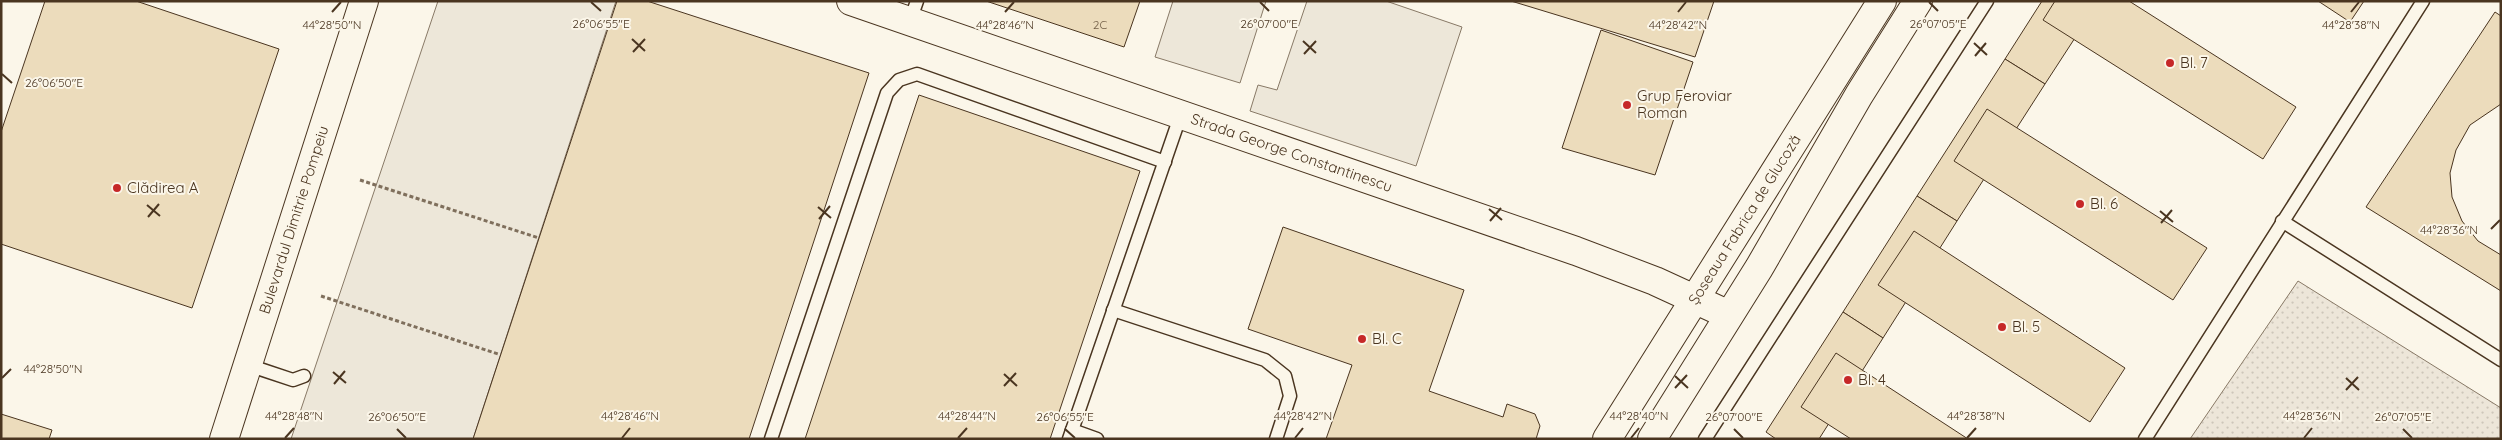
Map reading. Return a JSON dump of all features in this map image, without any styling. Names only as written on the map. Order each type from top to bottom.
[{"type":"street","name":"Bulevardul Dimitrie Pompeiu","points":[[224,439],[364,1]]},
{"type":"street","name":"Strada George Constantinescu","points":[[851,1],[914,11],[1181,114],[1576,251],[1729,315]]},
{"type":"street","name":"Șoseaua Fabrica de Glucoză","points":[[1607,439],[1882,1]]},
{"type":"street","points":[[1652,439],[1729,315],[1859,95],[1918,1]]},
{"type":"lane","points":[[1705,439],[1987,1]]},
{"type":"lane","points":[[2145,439],[2423,1]]},
{"type":"lane","points":[[771,439],[887,93],[899,80],[917,74],[1165,162]]},
{"type":"lane","points":[[1097,439],[1071,434],[1181,114]]},
{"type":"lane","points":[[2282,221],[2501,360]]},
{"type":"lane","points":[[1113,310],[1265,360],[1285,376],[1290,396],[1276,439]]},
{"type":"lane","points":[[248,365],[299,382]]},
{"type":"path","points":[[360,180],[539,238]]},
{"type":"path","points":[[321,296],[498,354]]},
{"type":"shaded area","points":[[438,1],[616,1],[473,439],[291,439]]},
{"type":"shaded area","points":[[1173,1],[1266,1],[1240,83],[1155,57]]},
{"type":"shaded area","points":[[1307,1],[1386,1],[1462,27],[1416,166],[1250,111],[1258,85],[1277,90]]},
{"type":"shaded area","points":[[2298,281],[2501,408],[2501,439],[2190,439]]},
{"type":"building","name":"Clădirea A","points":[[45,1],[136,1],[279,49],[192,308],[1,244],[1,132]]},
{"type":"building","points":[[617,1],[647,1],[869,73],[749,439],[473,439]]},
{"type":"building","points":[[986,1],[1140,1],[1124,47]]},
{"type":"building","points":[[1511,1],[1714,1],[1695,57]]},
{"type":"building","points":[[2042,1],[2099,1],[2045,84],[2005,59]]},
{"type":"building","name":"Bl. 7","points":[[2055,1],[2129,1],[2296,107],[2263,159],[2043,20]]},
{"type":"building","points":[[2318,1],[2364,1],[2350,22]]},
{"type":"building","points":[[2495,12],[2501,16],[2501,104],[2470,125],[2456,150],[2450,173],[2452,197],[2462,221],[2478,241],[2501,255],[2501,291],[2366,207]]},
{"type":"building","name":"Grup Feroviar Roman","points":[[1601,30],[1693,62],[1655,175],[1562,148]]},
{"type":"building","points":[[2005,59],[2045,84],[1957,221],[1917,196]]},
{"type":"building","points":[[919,95],[1140,171],[1050,439],[805,439]]},
{"type":"building","name":"Bl. 6","points":[[1987,109],[2207,248],[2173,300],[1954,161]]},
{"type":"building","points":[[1917,196],[1957,221],[1883,338],[1843,312]]},
{"type":"building","name":"Bl. C","points":[[1283,227],[1464,290],[1429,391],[1503,417],[1507,404],[1535,414],[1540,426],[1536,439],[1326,439],[1352,365],[1248,329]]},
{"type":"building","name":"Bl. 5","points":[[1914,231],[2125,368],[2090,422],[1878,285]]},
{"type":"building","points":[[1843,312],[1883,338],[1819,439],[1776,439],[1766,432]]},
{"type":"building","name":"Bl. 4","points":[[1836,353],[1968,439],[1851,439],[1801,407]]},
{"type":"building","points":[[1,414],[52,430],[49,439],[1,439]]},
{"type":"place","name":"Bl. 7","points":[[2170,63]]},
{"type":"place","name":"Grup Feroviar Roman","points":[[1627,105]]},
{"type":"place","name":"Clădirea A","points":[[117,188]]},
{"type":"place","name":"Bl. 6","points":[[2080,204]]},
{"type":"place","name":"Bl. 5","points":[[2002,327]]},
{"type":"place","name":"Bl. C","points":[[1362,339]]},
{"type":"place","name":"Bl. 4","points":[[1848,380]]}]
